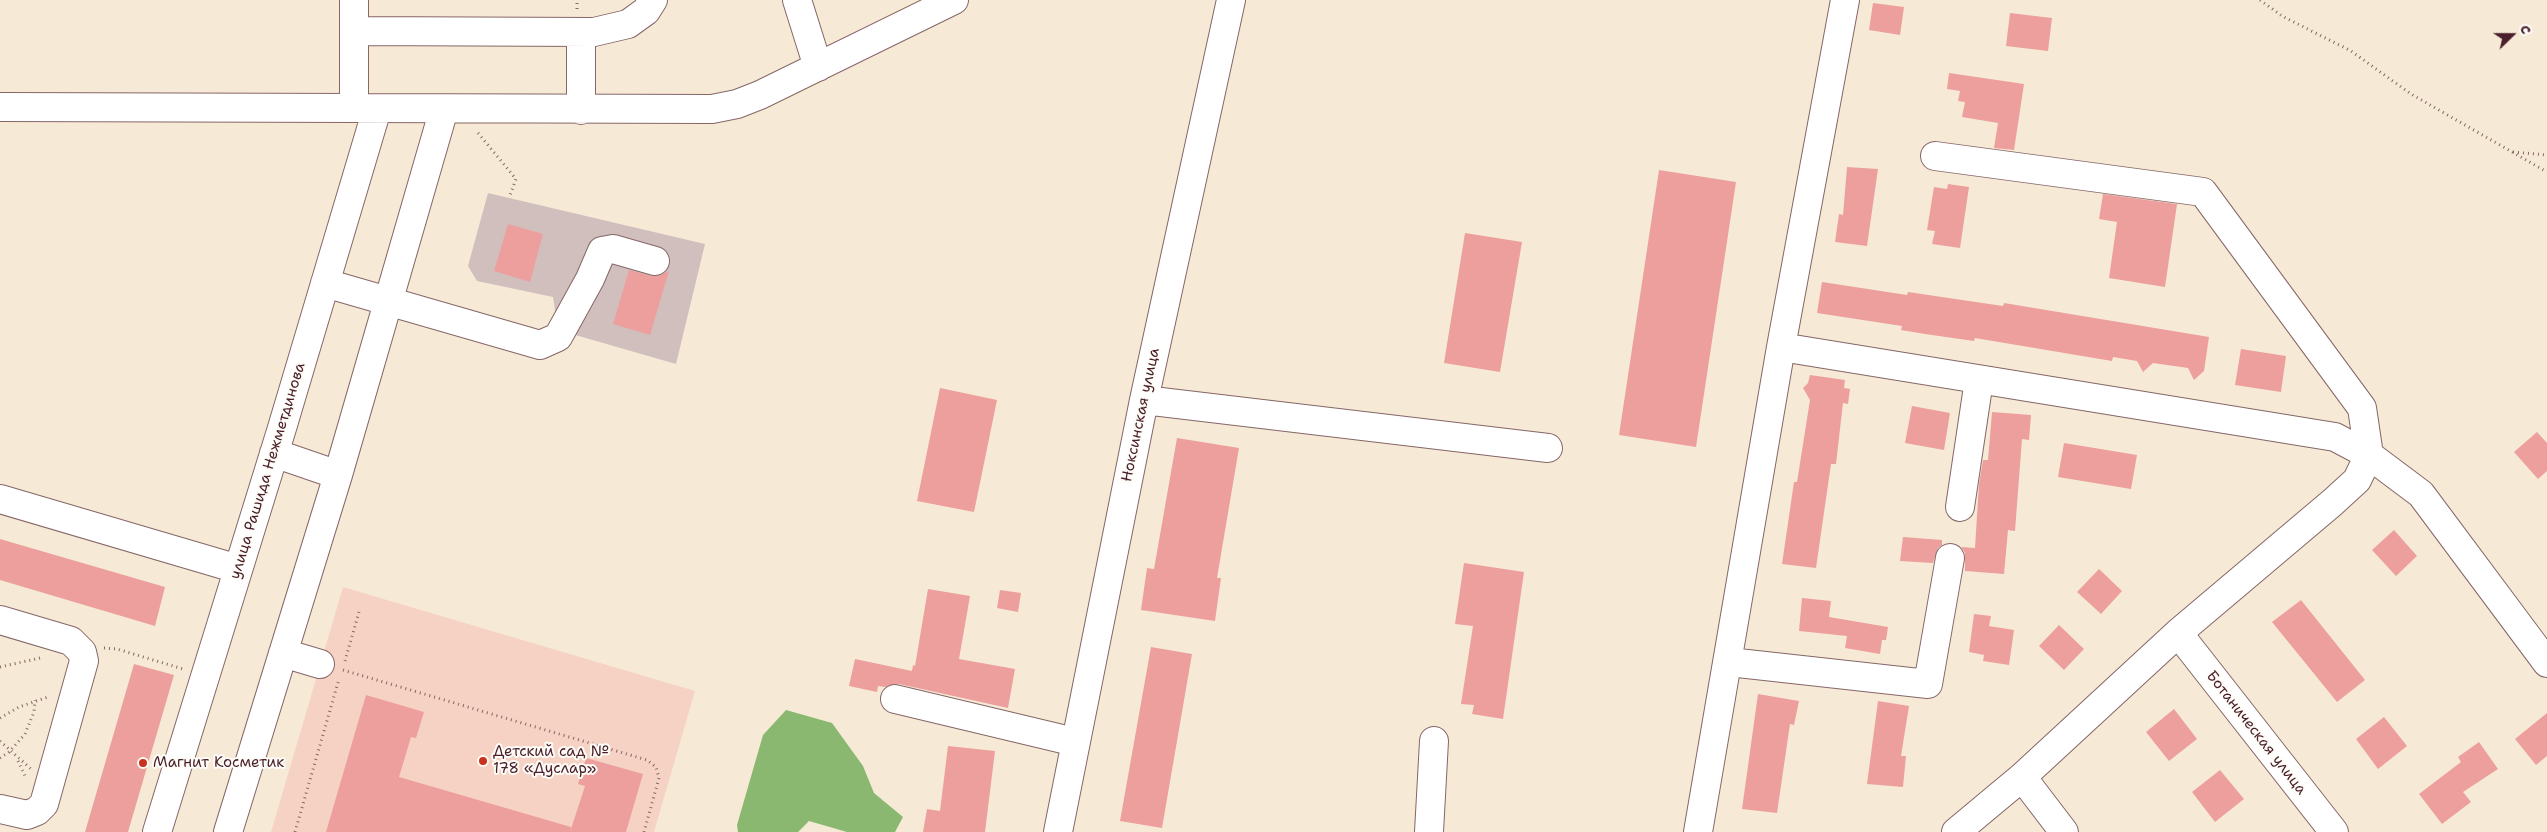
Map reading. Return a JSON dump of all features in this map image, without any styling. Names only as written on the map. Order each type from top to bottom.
[{"type":"street","name":"улица Рашида Нежметдинова","points":[[158,832],[204,675],[325,283],[365,108],[354,31],[354,0]]},
{"type":"street","points":[[354,31],[582,32],[608,30],[628,24],[646,11],[653,0]]},
{"type":"street","points":[[797,0],[818,66]]},
{"type":"street","points":[[0,107],[700,110],[725,107],[754,98],[954,0]]},
{"type":"street","name":"Ноксинская улица","points":[[1058,832],[1144,400],[1231,0]]},
{"type":"street","points":[[1698,832],[1729,662],[1781,347],[1845,0]]},
{"type":"street","points":[[581,110],[582,32]]},
{"type":"street","points":[[228,832],[338,475],[444,109]]},
{"type":"street","points":[[1935,156],[2203,192],[2362,408],[2369,455],[2357,480],[2333,502],[2178,633],[2022,777],[1956,832]]},
{"type":"street","points":[[325,283],[537,345],[544,344],[558,337],[590,279],[602,251],[614,249],[655,261]]},
{"type":"street","points":[[1781,347],[2335,437],[2369,455],[2421,494],[2547,663]]},
{"type":"street","points":[[1960,507],[1979,380]]},
{"type":"street","points":[[1144,400],[1548,448]]},
{"type":"street","points":[[274,453],[338,475]]},
{"type":"street","points":[[0,499],[238,568]]},
{"type":"street","points":[[1729,662],[1928,684],[1950,558]]},
{"type":"street","points":[[0,620],[71,641],[82,652],[84,667],[44,804],[37,811],[21,814],[0,808]]},
{"type":"street","name":"Ботаническая улица","points":[[2178,633],[2334,832]]},
{"type":"street","points":[[283,653],[331,667]]},
{"type":"street","points":[[895,699],[1075,742]]},
{"type":"street","points":[[1429,832],[1434,741]]},
{"type":"street","points":[[2022,777],[2064,832]]},
{"type":"path","points":[[2260,0],[2282,16],[2351,51],[2411,94],[2547,172]]},
{"type":"path","points":[[478,132],[516,179],[509,198]]},
{"type":"path","points":[[2510,152],[2547,155]]},
{"type":"path","points":[[295,832],[331,667],[359,612]]},
{"type":"path","points":[[82,652],[103,648],[117,649],[204,675]]},
{"type":"path","points":[[331,667],[647,760],[656,767],[659,778],[644,832]]},
{"type":"path","points":[[0,718],[36,700],[76,694]]},
{"type":"path","points":[[0,758],[9,752],[25,734],[34,712],[36,700]]},
{"type":"path","points":[[0,741],[23,764],[51,781]]},
{"type":"shaded area","points":[[488,193],[705,244],[676,364],[558,330],[553,297],[477,281],[468,266]]},
{"type":"shaded area","name":"Детский сад № 178 «Дуслар»","points":[[343,587],[695,691],[654,832],[271,832]]},
{"type":"green space","points":[[786,710],[832,723],[863,766],[874,793],[903,817],[895,832],[847,832],[809,821],[798,832],[738,832],[737,825],[763,735]]},
{"type":"building","points":[[1873,3],[1904,7],[1900,35],[1869,30]]},
{"type":"building","points":[[2010,13],[2052,18],[2048,51],[2006,46]]},
{"type":"building","points":[[1949,73],[2024,84],[2014,150],[1994,148],[1998,123],[1962,117],[1965,102],[1958,101],[1960,91],[1947,89]]},
{"type":"building","points":[[1847,167],[1878,169],[1867,246],[1835,242],[1839,214],[1843,215]]},
{"type":"building","points":[[1659,170],[1736,182],[1696,447],[1619,435]]},
{"type":"building","points":[[1948,184],[1969,187],[1960,248],[1932,244],[1935,231],[1927,230],[1934,187],[1947,189]]},
{"type":"building","points":[[2103,194],[2177,204],[2165,287],[2109,278],[2117,222],[2099,219]]},
{"type":"building","points":[[508,224],[543,234],[530,282],[494,271]]},
{"type":"building","points":[[1465,233],[1522,242],[1500,372],[1444,363]]},
{"type":"building","points":[[629,270],[651,276],[659,276],[669,271],[650,335],[613,324]]},
{"type":"building","points":[[1822,282],[1907,295],[1908,292],[2003,306],[2004,303],[2209,337],[2204,371],[2194,380],[2188,368],[2153,363],[2143,372],[2137,361],[2113,357],[2112,361],[1975,338],[1974,341],[1925,334],[1901,330],[1902,326],[1817,313]]},
{"type":"building","points":[[2241,349],[2286,356],[2281,392],[2235,385]]},
{"type":"building","points":[[1810,375],[1845,380],[1844,388],[1850,389],[1848,404],[1843,403],[1836,464],[1831,464],[1816,568],[1782,564],[1794,482],[1797,482],[1810,400],[1803,388],[1808,383]]},
{"type":"building","points":[[940,388],[997,400],[974,512],[917,501]]},
{"type":"building","points":[[1912,406],[1950,413],[1944,450],[1905,443]]},
{"type":"building","points":[[1992,412],[2031,415],[2029,440],[2022,439],[2015,531],[2008,530],[2004,574],[1965,571],[1965,553],[1961,547],[1975,548],[1979,484],[1983,460],[1988,460]]},
{"type":"building","points":[[2537,432],[2547,443],[2547,471],[2538,479],[2514,452]]},
{"type":"building","points":[[1177,438],[1239,448],[1217,578],[1221,578],[1215,621],[1141,610],[1147,568],[1154,569]]},
{"type":"building","points":[[2064,443],[2137,455],[2131,489],[2058,477]]},
{"type":"building","points":[[2394,530],[2417,556],[2396,576],[2372,550]]},
{"type":"building","points":[[1903,537],[1942,540],[1942,545],[1938,548],[1933,563],[1900,561]]},
{"type":"building","points":[[0,539],[165,587],[155,626],[0,580]]},
{"type":"building","points":[[1464,563],[1524,572],[1503,719],[1472,714],[1474,705],[1461,704],[1473,626],[1455,624]]},
{"type":"building","points":[[2099,569],[2122,591],[2101,614],[2077,592]]},
{"type":"building","points":[[928,589],[970,596],[959,659],[1015,669],[1008,708],[899,684],[885,687],[878,686],[877,692],[849,686],[855,659],[912,671],[913,665],[915,666]]},
{"type":"building","points":[[1000,590],[1021,593],[1018,612],[997,608]]},
{"type":"building","points":[[1802,598],[1831,601],[1829,617],[1888,627],[1886,640],[1882,640],[1880,654],[1845,648],[1847,636],[1799,631]]},
{"type":"building","points":[[2301,600],[2365,680],[2337,702],[2272,622]]},
{"type":"building","points":[[1974,614],[1991,616],[1989,626],[2014,630],[2009,665],[1983,661],[1984,655],[1969,652]]},
{"type":"building","points":[[2059,625],[2084,649],[2064,670],[2039,646]]},
{"type":"building","points":[[1151,647],[1192,654],[1162,828],[1120,821]]},
{"type":"building","points":[[134,664],[174,675],[128,832],[85,832]]},
{"type":"building","points":[[1758,694],[1799,701],[1794,725],[1790,724],[1777,813],[1742,809]]},
{"type":"building","points":[[366,695],[424,712],[416,738],[411,737],[399,777],[571,827],[570,832],[326,832]]},
{"type":"building","points":[[1878,701],[1909,706],[1901,756],[1906,756],[1903,787],[1867,784]]},
{"type":"building","points":[[2174,709],[2197,739],[2169,761],[2146,732]]},
{"type":"building","points":[[2547,713],[2547,756],[2536,765],[2515,739]]},
{"type":"building","points":[[2384,717],[2407,746],[2378,769],[2356,739]]},
{"type":"building","points":[[2479,742],[2498,769],[2463,792],[2471,802],[2442,824],[2419,794],[2461,762],[2458,757]]},
{"type":"building","points":[[948,746],[995,751],[985,832],[923,832],[927,809],[940,811]]},
{"type":"building","points":[[586,758],[643,774],[626,832],[570,832],[585,786],[578,784]]},
{"type":"building","points":[[2220,770],[2244,799],[2215,822],[2192,792]]},
{"type":"place","name":"Детский сад № 178 «Дуслар»","points":[[483,761]]},
{"type":"place","name":"Магнит Косметик","points":[[143,763]]}]
